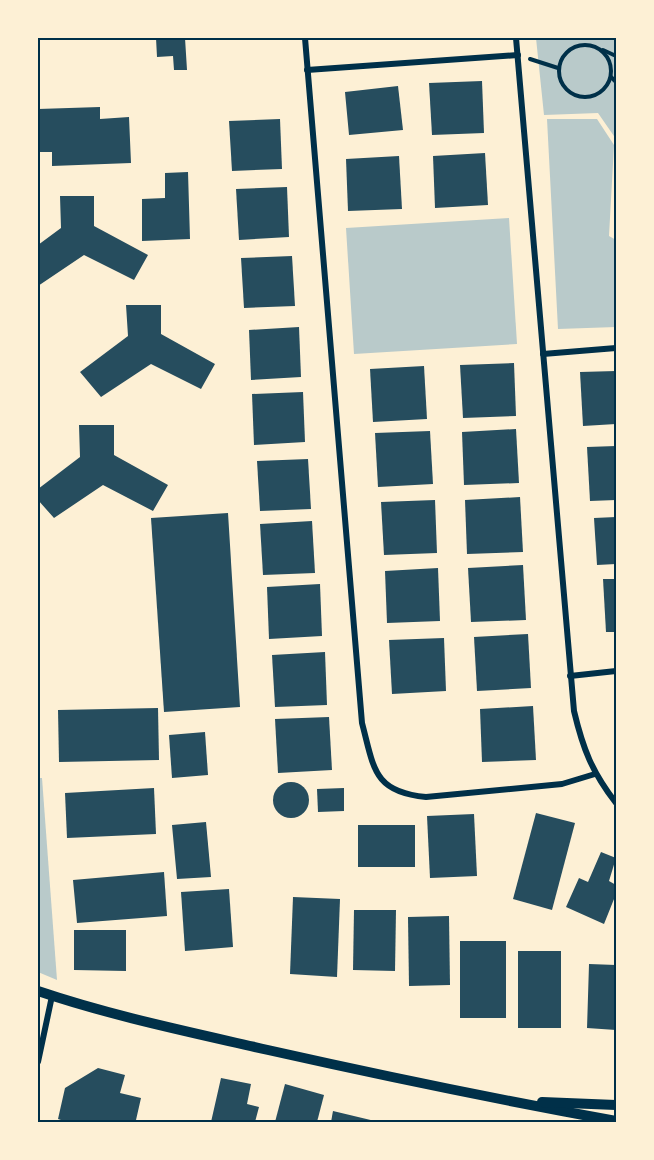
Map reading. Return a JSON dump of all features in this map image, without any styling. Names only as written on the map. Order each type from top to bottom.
[{"type":"street","points":[[305,38],[362,723],[376,773],[389,788],[405,795],[426,797],[562,784],[595,774]]},
{"type":"street","points":[[516,38],[574,711],[583,748],[595,774],[616,802]]},
{"type":"street","points":[[307,70],[518,55]]},
{"type":"street","points":[[543,354],[616,348]]},
{"type":"street","points":[[570,676],[616,671]]},
{"type":"street","points":[[38,991],[177,1029],[503,1101],[616,1121]]},
{"type":"street","points":[[38,1062],[52,996]]},
{"type":"street","points":[[503,1101],[616,1105]]},
{"type":"path","points":[[611,77],[599,93],[581,98],[569,92],[562,85],[558,68],[565,53],[581,45],[595,46],[616,56]]},
{"type":"path","points":[[595,46],[609,59],[611,77],[616,82]]},
{"type":"path","points":[[518,55],[558,68]]},
{"type":"shaded area","points":[[536,38],[616,38],[616,139],[598,113],[544,115]]},
{"type":"shaded area","points":[[547,119],[597,119],[614,145],[609,236],[616,240],[616,327],[558,329]]},
{"type":"shaded area","points":[[509,218],[517,344],[354,354],[346,228]]},
{"type":"shaded area","points":[[38,778],[42,778],[57,980],[38,972]]},
{"type":"building","points":[[156,38],[185,38],[187,70],[174,70],[173,56],[157,57]]},
{"type":"building","points":[[482,81],[484,133],[432,135],[429,83]]},
{"type":"building","points":[[398,86],[403,130],[349,135],[345,92]]},
{"type":"building","points":[[100,107],[100,119],[129,117],[131,163],[52,166],[52,152],[38,152],[38,109]]},
{"type":"building","points":[[280,119],[282,169],[232,171],[229,121]]},
{"type":"building","points":[[485,153],[488,205],[435,208],[433,156]]},
{"type":"building","points":[[399,156],[402,209],[348,211],[346,159]]},
{"type":"building","points":[[188,172],[190,239],[142,241],[142,199],[165,198],[165,173]]},
{"type":"building","points":[[287,187],[289,237],[239,240],[236,189]]},
{"type":"building","points":[[60,196],[94,196],[94,226],[148,255],[134,280],[84,255],[38,286],[38,245],[61,228]]},
{"type":"building","points":[[292,256],[295,306],[244,308],[241,258]]},
{"type":"building","points":[[126,305],[161,305],[161,334],[215,364],[201,389],[151,364],[101,397],[80,372],[128,336]]},
{"type":"building","points":[[299,327],[301,377],[251,380],[249,330]]},
{"type":"building","points":[[514,363],[516,416],[463,418],[460,365]]},
{"type":"building","points":[[424,366],[427,419],[373,422],[370,369]]},
{"type":"building","points":[[616,371],[616,424],[583,426],[580,372]]},
{"type":"building","points":[[303,392],[305,442],[254,445],[252,394]]},
{"type":"building","points":[[79,425],[114,425],[114,455],[168,485],[153,511],[103,485],[54,518],[38,500],[38,489],[80,457]]},
{"type":"building","points":[[516,429],[519,483],[464,485],[462,432]]},
{"type":"building","points":[[430,431],[433,484],[378,487],[375,433]]},
{"type":"building","points":[[616,446],[616,500],[590,501],[587,447]]},
{"type":"building","points":[[308,459],[311,509],[260,511],[257,461]]},
{"type":"building","points":[[520,497],[523,552],[467,554],[465,500]]},
{"type":"building","points":[[435,500],[437,553],[384,555],[381,502]]},
{"type":"building","points":[[228,513],[240,707],[164,712],[151,518]]},
{"type":"building","points":[[616,517],[616,564],[597,565],[594,518]]},
{"type":"building","points":[[312,521],[315,573],[263,575],[260,524]]},
{"type":"building","points":[[523,565],[526,620],[471,622],[468,568]]},
{"type":"building","points":[[438,568],[440,621],[387,623],[385,571]]},
{"type":"building","points":[[603,579],[616,579],[616,632],[606,632]]},
{"type":"building","points":[[320,584],[322,636],[269,639],[267,587]]},
{"type":"building","points":[[528,634],[531,688],[477,691],[474,637]]},
{"type":"building","points":[[444,638],[446,691],[392,694],[389,640]]},
{"type":"building","points":[[325,652],[327,705],[275,707],[272,655]]},
{"type":"building","points":[[533,706],[536,760],[482,762],[480,709]]},
{"type":"building","points":[[158,708],[159,760],[59,762],[58,710]]},
{"type":"building","points":[[329,717],[332,770],[278,773],[275,719]]},
{"type":"building","points":[[205,732],[208,775],[172,778],[169,735]]},
{"type":"building","points":[[291,782],[304,787],[309,800],[304,813],[291,818],[278,813],[273,800],[278,787]]},
{"type":"building","points":[[154,788],[156,834],[67,838],[65,793]]},
{"type":"building","points":[[344,788],[344,811],[318,812],[317,789]]},
{"type":"building","points":[[536,813],[575,823],[552,910],[513,899]]},
{"type":"building","points":[[474,814],[477,876],[430,878],[427,816]]},
{"type":"building","points":[[206,822],[211,877],[177,879],[172,825]]},
{"type":"building","points":[[358,825],[415,825],[415,867],[358,867]]},
{"type":"building","points":[[601,852],[616,858],[609,881],[616,885],[616,894],[604,924],[566,907],[579,878],[588,882]]},
{"type":"building","points":[[164,872],[167,916],[77,923],[73,880]]},
{"type":"building","points":[[229,889],[233,947],[185,951],[181,892]]},
{"type":"building","points":[[293,897],[340,899],[337,977],[290,974]]},
{"type":"building","points":[[354,910],[396,910],[395,971],[353,970]]},
{"type":"building","points":[[449,916],[450,985],[409,986],[408,917]]},
{"type":"building","points":[[74,930],[126,930],[126,971],[74,970]]},
{"type":"building","points":[[460,941],[506,941],[506,1018],[460,1018]]},
{"type":"building","points":[[518,951],[561,951],[561,1028],[518,1028]]},
{"type":"building","points":[[589,964],[616,965],[616,1030],[587,1028]]},
{"type":"building","points":[[98,1068],[125,1075],[120,1093],[141,1098],[136,1120],[143,1122],[67,1122],[58,1119],[65,1088]]},
{"type":"building","points":[[221,1078],[251,1084],[247,1104],[259,1107],[255,1122],[211,1122]]},
{"type":"building","points":[[285,1084],[324,1095],[317,1122],[275,1122]]},
{"type":"building","points":[[333,1111],[379,1122],[331,1122]]}]
